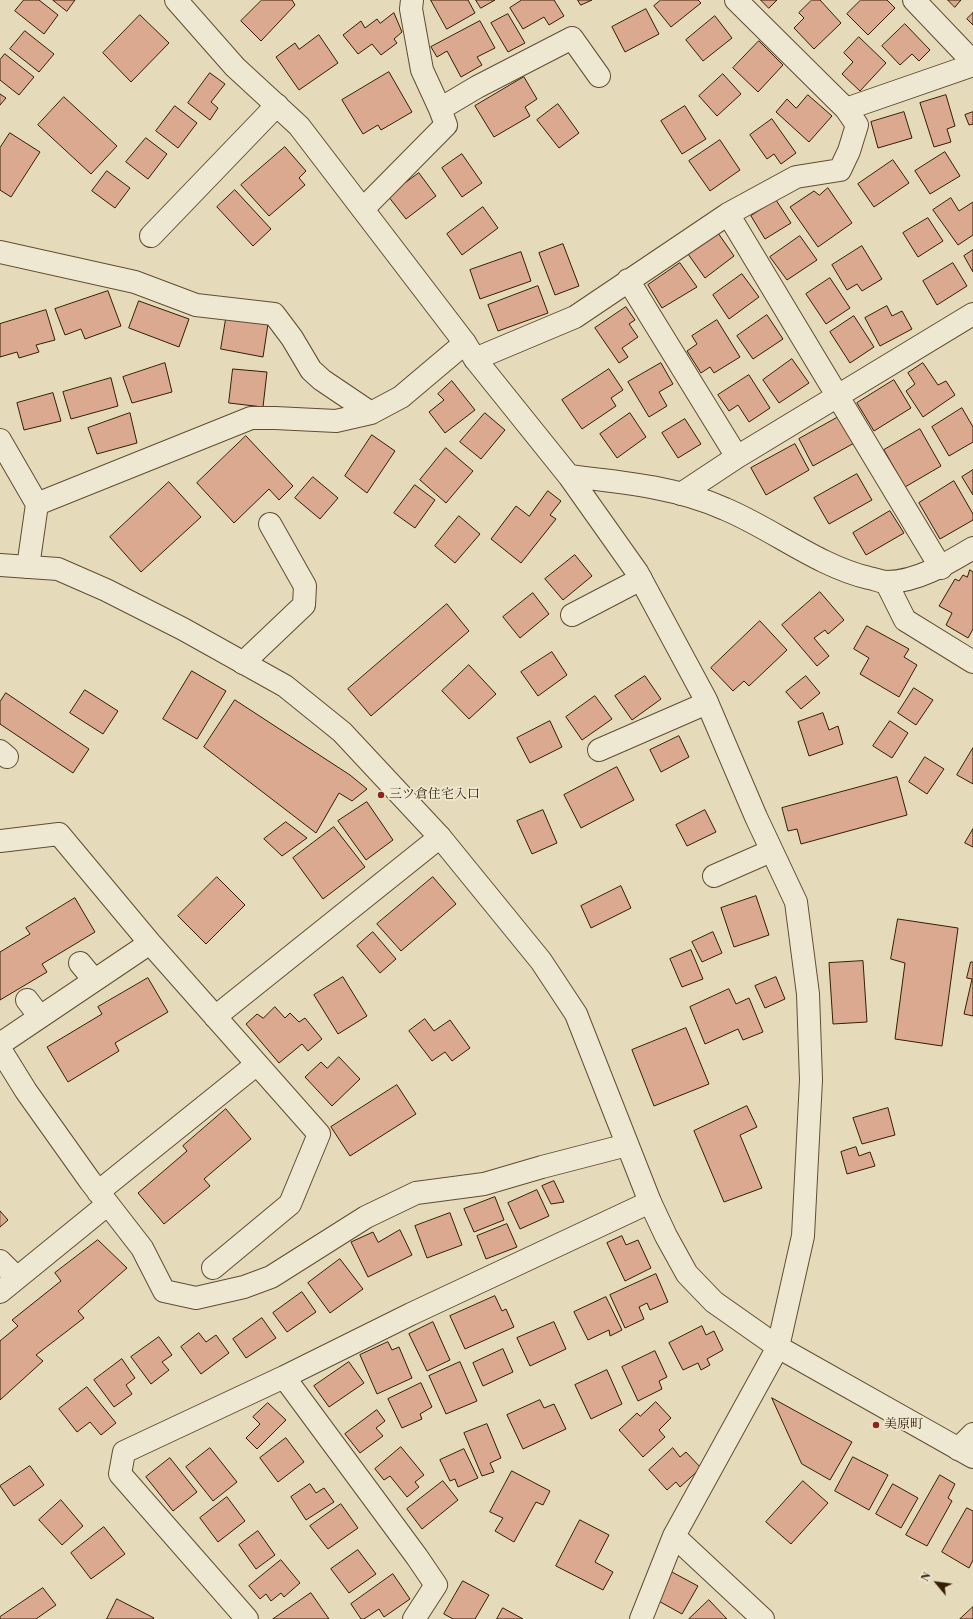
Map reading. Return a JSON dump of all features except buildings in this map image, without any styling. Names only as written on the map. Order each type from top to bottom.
[{"type":"street","points":[[176,0],[235,67],[299,126],[470,351],[569,476],[641,579],[707,703],[796,902],[808,994],[811,1080],[803,1236],[778,1347],[674,1536],[641,1619]]},
{"type":"street","points":[[363,209],[446,124],[422,70],[411,9],[412,0]]},
{"type":"street","points":[[37,504],[251,418],[336,421],[371,413],[401,397],[470,351],[575,317],[728,214],[796,177],[840,170],[849,151],[857,125],[846,109],[736,0]]},
{"type":"street","points":[[846,109],[973,63],[914,0]]},
{"type":"street","points":[[440,109],[477,87],[572,38],[599,76]]},
{"type":"street","points":[[151,236],[277,105]]},
{"type":"street","points":[[728,214],[941,568]]},
{"type":"street","points":[[0,252],[135,282],[196,305],[274,314],[292,338],[311,370],[322,380],[371,413]]},
{"type":"street","points":[[628,280],[738,457]]},
{"type":"street","points":[[681,494],[738,457],[973,314]]},
{"type":"street","points":[[0,440],[37,504],[28,567]]},
{"type":"street","points":[[569,476],[642,485],[681,494],[725,508],[833,565],[859,575],[886,582],[910,578],[941,568],[973,548]]},
{"type":"street","points":[[244,663],[304,605],[305,586],[270,524]]},
{"type":"street","points":[[0,565],[58,569],[106,590],[183,629],[285,686],[342,732],[440,837],[541,961],[576,1014],[650,1202],[666,1236],[687,1274],[714,1302],[778,1347],[968,1447]]},
{"type":"street","points":[[572,615],[641,579]]},
{"type":"street","points":[[886,582],[905,620],[973,662]]},
{"type":"street","points":[[599,750],[707,703]]},
{"type":"street","points":[[0,841],[59,834],[150,943],[319,1134],[290,1204],[213,1268]]},
{"type":"street","points":[[215,1017],[440,837]]},
{"type":"street","points":[[714,876],[772,851]]},
{"type":"street","points":[[0,1044],[33,1009],[94,980],[150,943]]},
{"type":"street","points":[[80,964],[94,980]]},
{"type":"street","points":[[0,1048],[26,1091],[103,1198],[142,1248],[164,1291],[196,1298],[244,1287],[271,1277],[366,1217],[416,1193],[484,1184],[627,1145]]},
{"type":"street","points":[[0,1292],[103,1198],[257,1064]]},
{"type":"street","points":[[247,1619],[120,1474],[124,1452],[284,1378],[411,1314],[650,1202]]},
{"type":"street","points":[[0,1261],[17,1278]]},
{"type":"street","points":[[284,1378],[417,1557],[436,1585],[414,1619]]},
{"type":"street","points":[[674,1536],[763,1619]]},
{"type":"place","name":"三ツ倉住宅入口","points":[[381,795]]},
{"type":"place","name":"美原町","points":[[876,1425]]}]
